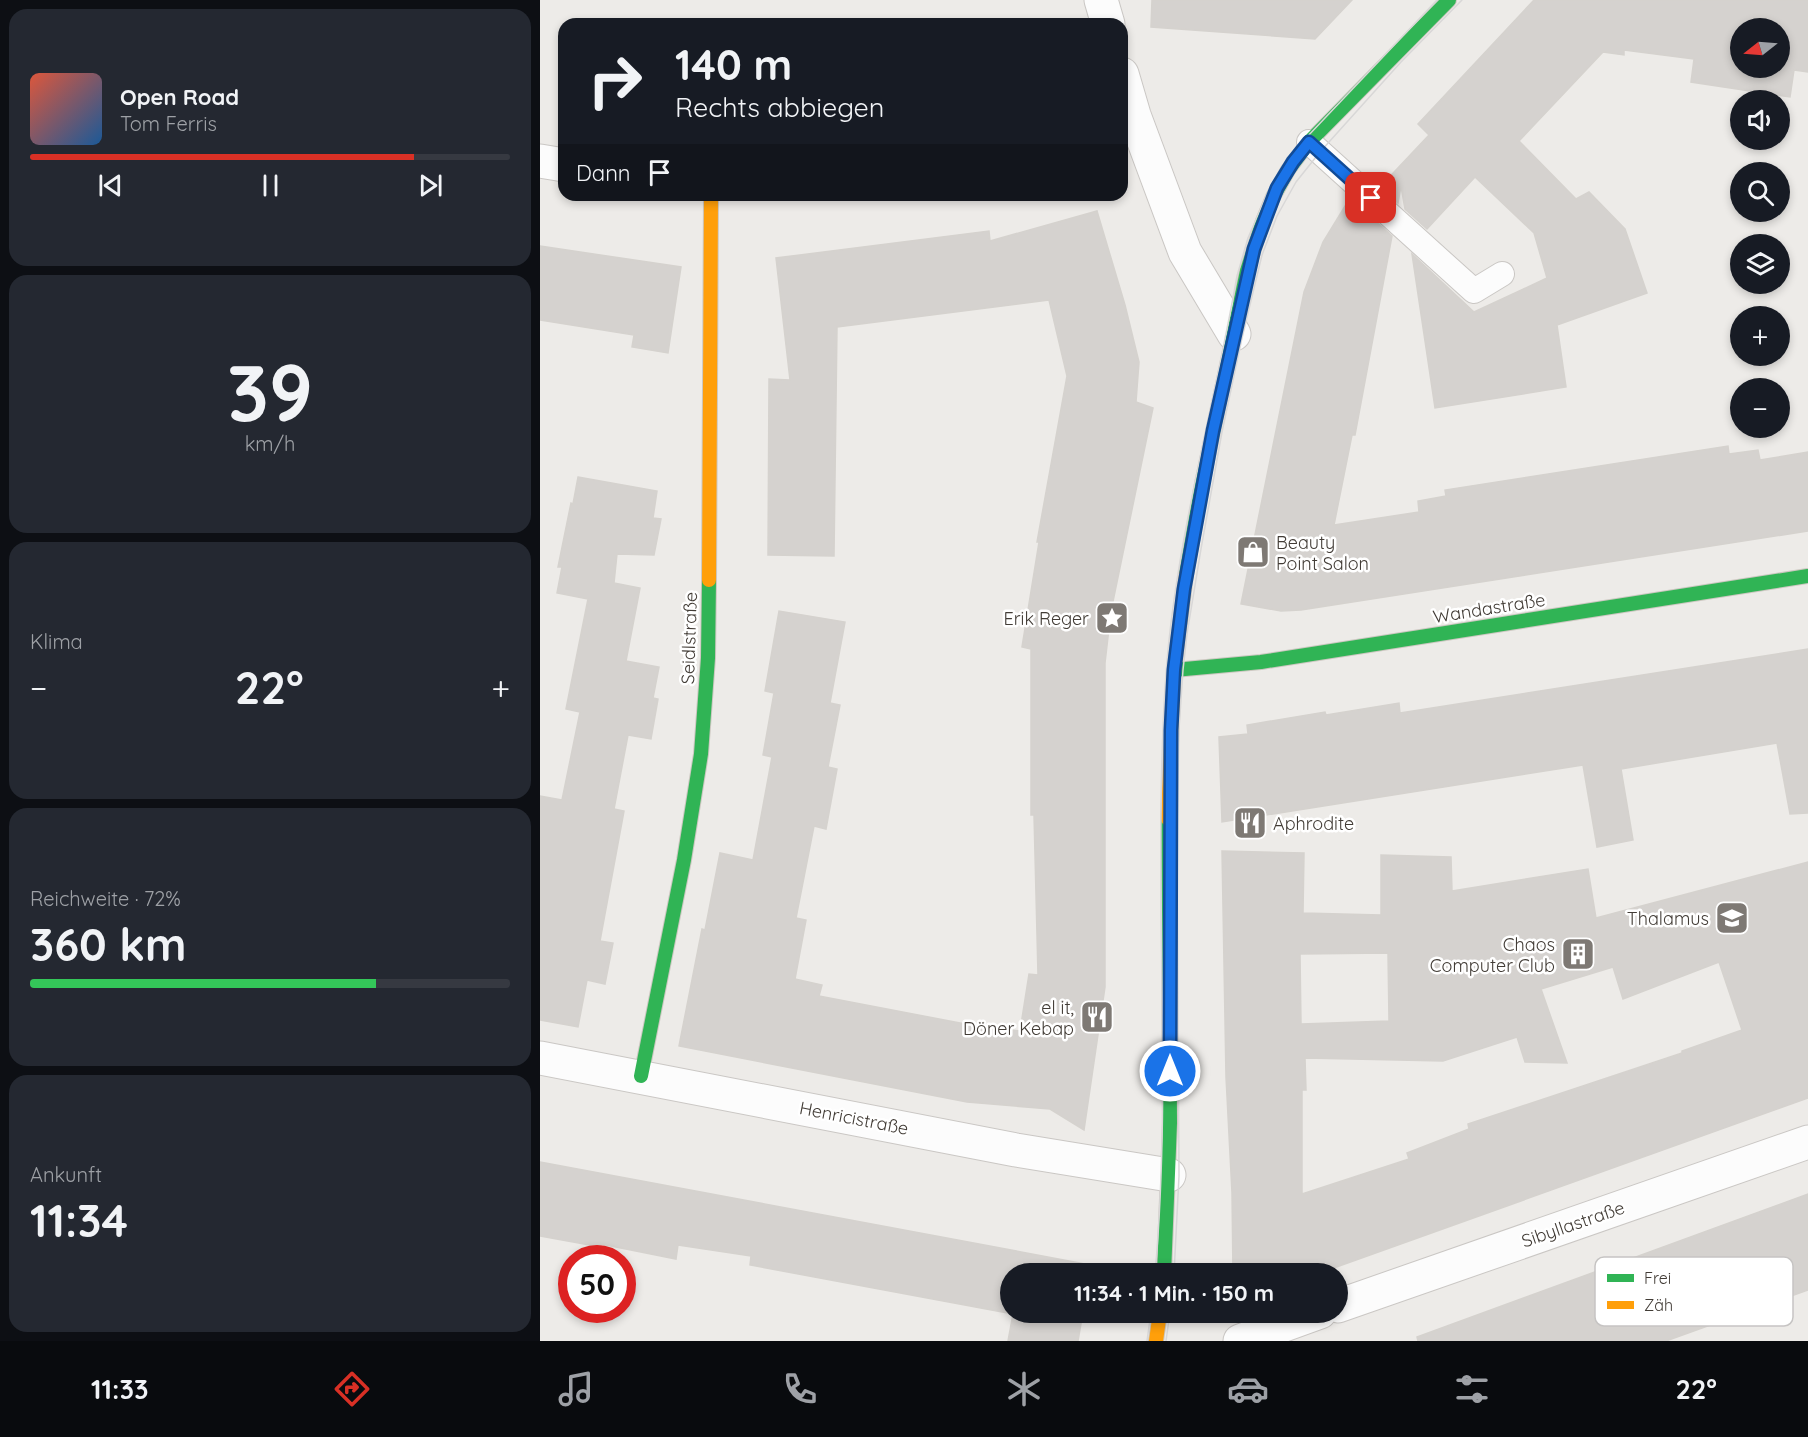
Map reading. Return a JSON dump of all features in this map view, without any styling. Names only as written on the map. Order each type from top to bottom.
[{"type":"street","points":[[1101,0],[1106,18]]},
{"type":"street","points":[[1165,1263],[1169,1175],[1169,831],[1174,670],[1191,549],[1234,334],[1248,272],[1266,213],[1284,175],[1309,142],[1449,0]]},
{"type":"street","points":[[1128,117],[1185,252],[1234,334]]},
{"type":"street","points":[[540,161],[558,164]]},
{"type":"street","name":"Seidlstraße","points":[[641,1076],[684,860],[701,754],[708,658],[711,201]]},
{"type":"street","name":"Wandastraße","points":[[1174,670],[1261,662],[1808,576]]},
{"type":"street","name":"Henricistraße","points":[[540,1058],[1016,1150],[1169,1175]]},
{"type":"street","name":"Sibyllastraße","points":[[1348,1303],[1808,1142]]},
{"type":"street","points":[[1155,1341],[1158,1323]]},
{"type":"street","points":[[1240,1341],[1290,1323]]},
{"type":"lane","points":[[1309,142],[1474,291],[1502,274]]},
{"type":"building","points":[[1152,0],[1352,0],[1315,39],[1151,27]]},
{"type":"building","points":[[1534,0],[1808,0],[1808,72],[1794,70],[1790,97],[1790,90],[1744,90],[1691,82],[1694,59],[1624,50],[1624,55],[1603,52],[1519,141],[1576,199],[1589,192],[1625,229],[1647,293],[1557,325],[1566,387],[1435,408],[1412,254],[1474,312],[1547,278],[1534,233],[1475,177],[1427,229],[1405,209],[1401,186],[1398,203],[1380,187],[1429,135],[1418,124]]},
{"type":"building","points":[[1350,198],[1392,236],[1355,435],[1352,435],[1334,525],[1419,512],[1418,501],[1446,496],[1445,490],[1728,446],[1729,454],[1758,450],[1760,460],[1808,452],[1808,531],[1301,610],[1281,611],[1241,604],[1304,292],[1323,242]]},
{"type":"building","points":[[1097,211],[1139,362],[1136,402],[1153,408],[1111,611],[1105,663],[1105,987],[1084,1130],[1050,1109],[967,1102],[679,1046],[702,929],[705,930],[720,853],[753,860],[772,757],[763,755],[774,693],[765,691],[779,611],[845,622],[830,703],[840,705],[828,767],[837,769],[826,829],[814,826],[796,918],[806,920],[795,979],[822,985],[819,996],[981,1027],[1020,1031],[1029,974],[1038,975],[1034,815],[1031,815],[1031,649],[1022,647],[1039,542],[1037,542],[1067,376],[1049,300],[837,327],[834,556],[768,555],[769,379],[790,380],[776,258],[989,231],[990,241]]},
{"type":"building","points":[[540,246],[681,267],[668,353],[632,347],[634,335],[540,320]]},
{"type":"building","points":[[578,477],[657,491],[653,518],[661,519],[654,555],[617,554],[614,583],[640,588],[626,661],[659,667],[653,698],[658,699],[651,739],[628,735],[614,809],[624,811],[600,941],[613,943],[605,984],[587,980],[578,1027],[540,1020],[540,796],[562,800],[580,712],[566,709],[588,599],[557,593],[562,567],[558,567]]},
{"type":"building","points":[[1808,649],[1808,813],[1790,814],[1777,743],[1621,769],[1633,840],[1597,847],[1583,765],[1222,822],[1219,737],[1248,734],[1247,725],[1399,703],[1400,713]]},
{"type":"building","points":[[1222,851],[1304,853],[1303,913],[1381,915],[1381,855],[1451,857],[1452,891],[1588,869],[1596,918],[1808,862],[1808,1098],[1348,1263],[1233,1263],[1226,1077]],"holes":[[[1388,953],[1389,1021],[1301,1024],[1300,954]],[[1719,962],[1742,1030],[1682,1051],[1682,1053],[1468,1124],[1469,1129],[1407,1153],[1409,1159],[1302,1194],[1302,1090],[1306,1090],[1305,1058],[1443,1061],[1517,1037],[1525,1062],[1567,1063],[1541,989],[1613,967],[1623,999]]]},
{"type":"building","points":[[540,1162],[1080,1263],[1000,1263],[1000,1312],[750,1265],[751,1256],[678,1245],[676,1259],[636,1251],[636,1245],[590,1245],[540,1236]]},
{"type":"building","points":[[1808,1194],[1808,1290],[1793,1295],[1793,1257],[1636,1257]]},
{"type":"building","points":[[1595,1272],[1595,1326],[1708,1326],[1666,1341],[1418,1341],[1417,1337]]},
{"type":"building","points":[[1011,1323],[1081,1323],[1078,1341],[1008,1341]]},
{"type":"tram line","points":[[1156,1263],[1162,1124],[1161,823],[1166,673],[1178,573],[1237,276],[1248,238],[1266,196],[1287,158],[1437,0]]},
{"type":"tram line","points":[[1175,1263],[1179,1176],[1177,830],[1183,670],[1201,549],[1242,338],[1262,255],[1277,216],[1296,182],[1401,62],[1462,0]]},
{"type":"tram line","points":[[1147,1341],[1149,1323]]},
{"type":"tram line","points":[[1166,1341],[1168,1323]]},
{"type":"traffic: fast","points":[[1186,575],[1202,484],[1247,271],[1273,197],[1288,170],[1309,142],[1449,0]]},
{"type":"traffic: fast","points":[[1174,670],[1261,662],[1808,576]]},
{"type":"traffic: fast","points":[[641,1076],[684,860],[701,754],[708,658],[709,580]]},
{"type":"traffic: fast","points":[[1164,1263],[1170,1123],[1168,819]]},
{"type":"traffic: slow","points":[[709,580],[711,201]]},
{"type":"traffic: slow","points":[[1168,819],[1174,671],[1186,575]]},
{"type":"traffic: slow","points":[[1156,1341],[1158,1323]]},
{"type":"place","name":"Beauty Point Salon","points":[[1253,552]]},
{"type":"place","name":"Erik Reger","points":[[1112,618]]},
{"type":"place","name":"Aphrodite","points":[[1250,823]]},
{"type":"place","name":"Thalamus","points":[[1732,918]]},
{"type":"place","name":"Chaos Computer Club","points":[[1578,954]]},
{"type":"place","name":"el it, Döner Kebap","points":[[1097,1017]]},
{"type":"route","points":[[1170,1071],[1169,831],[1174,670],[1191,549],[1243,291],[1260,230],[1277,188],[1309,142],[1371,198]]}]
